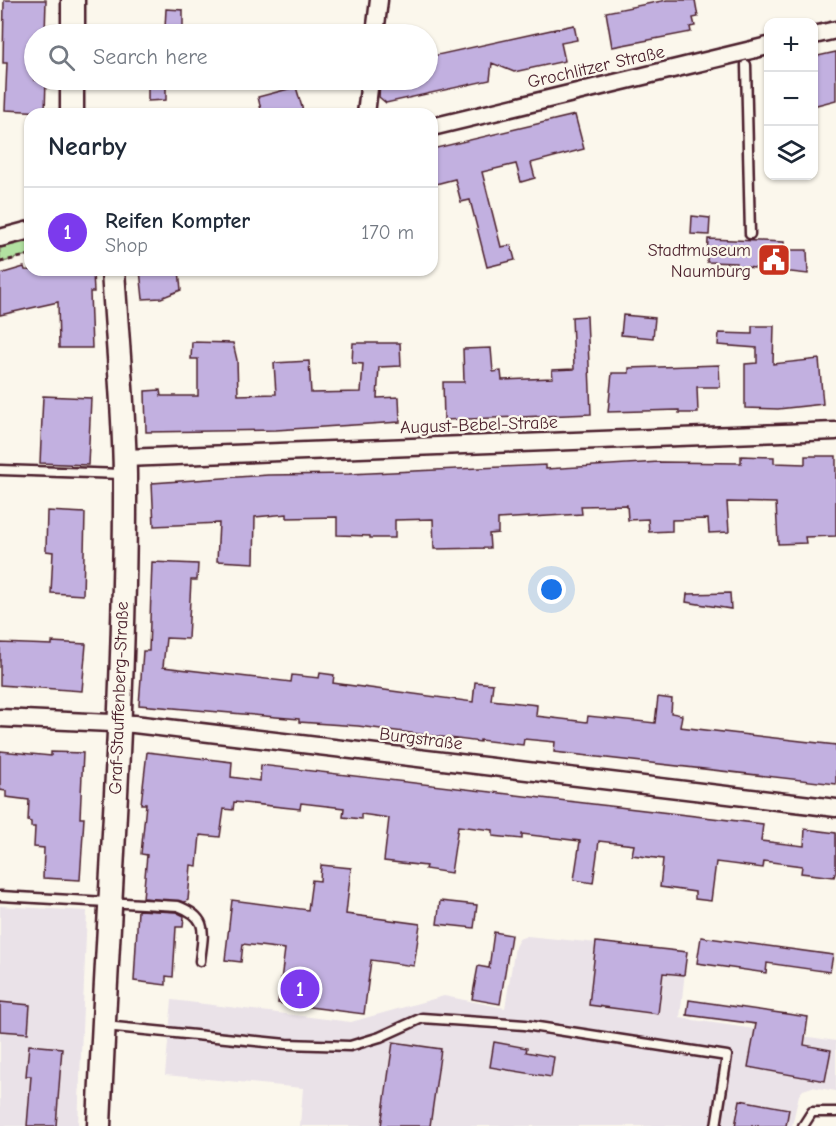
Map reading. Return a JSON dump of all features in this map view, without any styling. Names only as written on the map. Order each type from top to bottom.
[{"type":"main road","points":[[73,0],[73,24]]},
{"type":"main road","points":[[72,90],[72,108]]},
{"type":"main road","name":"Graf-Stauffenberg-Straße","points":[[99,1126],[119,723],[125,466],[113,276]]},
{"type":"street","points":[[376,24],[379,0]]},
{"type":"street","points":[[818,34],[836,30]]},
{"type":"street","name":"Grochlitzer Straße","points":[[438,126],[764,47]]},
{"type":"street","points":[[367,108],[369,90]]},
{"type":"street","points":[[0,238],[24,232]]},
{"type":"street","name":"August-Bebel-Straße","points":[[125,466],[836,431]]},
{"type":"street","name":"Burgstraße","points":[[0,718],[119,723],[836,808]]},
{"type":"lane","points":[[746,65],[750,234]]},
{"type":"lane","points":[[0,470],[125,466]]},
{"type":"lane","points":[[0,896],[178,906],[198,915],[203,934],[200,961]]},
{"type":"lane","points":[[103,1025],[286,1044],[350,1046],[380,1037],[422,1018],[525,1025],[727,1056],[716,1126]]},
{"type":"lane","points":[[803,1126],[812,1112],[836,1112]]},
{"type":"path","points":[[0,262],[24,256]]},
{"type":"shaded area","points":[[0,906],[87,911],[78,1126],[0,1126]]},
{"type":"shaded area","points":[[527,936],[687,952],[680,1018],[836,1041],[836,1091],[812,1087],[803,1090],[799,1095],[792,1126],[300,1126],[303,1088],[165,1075],[172,1000],[351,1022],[444,996],[505,1008],[515,947],[519,939]]},
{"type":"green space","points":[[24,242],[24,256],[0,263],[0,248]]},
{"type":"building","points":[[4,0],[46,0],[45,24],[24,24],[24,90],[46,90],[45,108],[24,108],[24,111],[5,110],[7,63],[3,63]]},
{"type":"building","points":[[667,0],[695,0],[698,17],[693,18],[695,26],[690,27],[691,32],[612,47],[606,12]]},
{"type":"building","points":[[166,9],[183,10],[183,24],[165,24]]},
{"type":"building","points":[[574,25],[577,40],[561,43],[565,61],[514,72],[492,63],[490,80],[386,103],[379,97],[379,90],[438,90],[438,55]]},
{"type":"building","points":[[836,52],[836,100],[818,105],[818,72],[818,56]]},
{"type":"building","points":[[148,90],[166,90],[166,100],[148,101]]},
{"type":"building","points":[[285,90],[297,90],[302,108],[261,108],[258,97]]},
{"type":"building","points":[[575,115],[584,149],[531,163],[535,178],[521,182],[516,164],[482,172],[501,247],[511,245],[515,260],[487,267],[470,200],[461,202],[455,179],[438,183],[438,148]]},
{"type":"building","points":[[692,216],[710,218],[709,235],[691,234]]},
{"type":"building","points":[[708,239],[784,242],[784,250],[807,250],[808,274],[737,266],[737,263],[707,262]]},
{"type":"building","points":[[24,267],[24,276],[93,276],[94,292],[90,292],[92,348],[59,348],[58,302],[0,315],[0,274]]},
{"type":"building","points":[[141,276],[180,276],[181,290],[161,298],[143,299]]},
{"type":"building","points":[[623,315],[655,318],[653,338],[621,335]]},
{"type":"building","points":[[587,316],[591,414],[444,420],[443,382],[464,382],[463,349],[491,348],[493,372],[501,371],[502,380],[553,378],[552,370],[574,369],[572,317]]},
{"type":"building","points":[[752,326],[774,326],[773,364],[819,359],[823,404],[778,409],[745,408],[745,364],[757,363],[757,348],[718,345],[719,333],[752,334]]},
{"type":"building","points":[[192,342],[233,343],[237,360],[238,395],[276,394],[274,363],[309,361],[311,393],[361,392],[363,364],[352,363],[353,343],[400,343],[401,366],[379,367],[377,398],[399,397],[400,422],[276,430],[146,432],[145,391],[160,390],[161,396],[198,396],[198,359],[191,359]]},
{"type":"building","points":[[719,365],[720,387],[697,387],[698,413],[679,413],[679,410],[608,412],[612,373],[629,373],[629,368]]},
{"type":"building","points":[[43,396],[91,398],[88,465],[40,463]]},
{"type":"building","points":[[741,456],[774,457],[774,463],[805,464],[805,456],[836,456],[836,536],[805,537],[806,543],[778,544],[776,503],[727,502],[729,532],[709,533],[708,519],[672,520],[672,531],[649,532],[648,519],[628,520],[627,505],[581,506],[582,514],[498,519],[498,533],[489,534],[490,548],[434,549],[433,519],[395,520],[395,538],[370,538],[370,536],[337,535],[337,517],[287,518],[287,514],[255,517],[254,563],[217,561],[219,523],[154,526],[152,483],[268,475],[349,474],[546,465],[546,469],[659,462],[741,463]]},
{"type":"building","points":[[47,511],[85,513],[83,595],[51,593],[53,552],[46,551]]},
{"type":"building","points":[[152,562],[198,564],[197,580],[191,580],[188,639],[166,638],[163,667],[291,682],[292,675],[319,678],[320,673],[334,675],[333,683],[473,702],[475,682],[493,684],[491,700],[537,705],[536,716],[587,722],[588,716],[655,723],[658,697],[672,699],[671,713],[682,715],[680,727],[836,745],[836,784],[554,752],[555,742],[524,739],[523,745],[480,740],[480,742],[358,726],[299,722],[299,719],[139,705],[143,651],[149,651]]},
{"type":"building","points":[[730,593],[731,609],[686,602],[687,594]]},
{"type":"building","points":[[52,642],[86,644],[82,691],[0,685],[0,643],[52,645]]},
{"type":"building","points":[[0,751],[51,756],[51,752],[83,753],[80,818],[84,818],[80,880],[43,878],[44,848],[34,847],[35,827],[31,827],[31,822],[28,821],[29,800],[6,797],[6,791],[0,790]]},
{"type":"building","points":[[147,752],[232,762],[231,777],[260,781],[261,765],[763,824],[761,841],[804,846],[805,829],[836,833],[836,871],[834,877],[801,873],[802,866],[764,861],[763,868],[716,862],[711,901],[695,899],[695,892],[660,887],[663,859],[632,855],[634,845],[599,841],[593,883],[574,880],[580,841],[522,834],[522,839],[493,836],[493,830],[458,826],[451,873],[425,869],[426,866],[384,861],[389,818],[361,814],[361,819],[343,817],[344,808],[301,803],[300,809],[234,802],[233,810],[224,809],[220,837],[200,835],[197,866],[191,865],[188,900],[185,902],[143,898],[147,855],[141,854],[146,804],[141,804]]},
{"type":"building","points":[[321,865],[351,868],[346,914],[420,924],[414,966],[371,960],[364,1014],[278,1003],[285,949],[243,944],[241,962],[225,960],[232,900],[308,910],[312,880],[320,881]]},
{"type":"building","points":[[440,901],[477,905],[474,928],[437,924]]},
{"type":"building","points":[[138,910],[176,912],[184,916],[183,927],[176,927],[173,977],[166,976],[166,985],[134,981]]},
{"type":"building","points":[[494,932],[511,935],[500,1004],[472,999],[478,966],[489,968]]},
{"type":"building","points":[[701,937],[833,955],[830,972],[767,963],[766,973],[697,963]]},
{"type":"building","points":[[596,942],[687,952],[684,975],[663,973],[658,1014],[589,1005]]},
{"type":"building","points":[[689,1000],[808,1017],[804,1045],[831,1050],[825,1081],[748,1067],[756,1024],[687,1015]]},
{"type":"building","points":[[0,1002],[30,1005],[28,1033],[0,1031]]},
{"type":"building","points":[[393,1042],[441,1049],[430,1126],[381,1126]]},
{"type":"building","points":[[494,1042],[527,1048],[526,1052],[554,1057],[551,1077],[490,1067]]},
{"type":"building","points":[[29,1045],[62,1048],[56,1126],[27,1126],[31,1076],[26,1076]]},
{"type":"building","points":[[740,1100],[789,1109],[786,1126],[735,1126]]},
{"type":"place","name":"Stadtmuseum Naumburg","points":[[774,260]]},
{"type":"place","name":"Reifen Kompter","points":[[300,989]]}]
